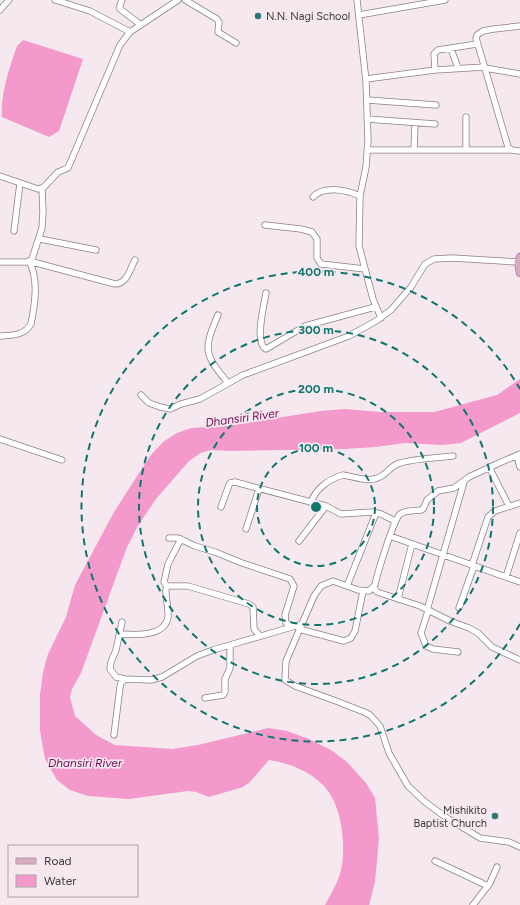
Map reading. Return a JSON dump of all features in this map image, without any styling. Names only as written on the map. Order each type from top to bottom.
[{"type":"main road","points":[[519,259],[520,273]]},
{"type":"street","points":[[0,10],[9,0]]},
{"type":"street","points":[[55,0],[90,11],[130,32]]},
{"type":"street","points":[[122,0],[120,8],[141,25]]},
{"type":"street","points":[[29,262],[32,259],[40,239],[42,228],[42,188],[54,175],[68,168],[118,50],[130,32],[178,0]]},
{"type":"street","points":[[185,0],[215,17],[219,22],[218,32],[236,43]]},
{"type":"street","points":[[357,0],[366,79],[368,150],[360,196],[359,242],[365,269],[380,318]]},
{"type":"street","points":[[359,15],[445,0]]},
{"type":"street","points":[[512,150],[508,147],[476,38],[479,33],[494,29],[520,26]]},
{"type":"street","points":[[435,70],[434,57],[438,50],[477,44]]},
{"type":"street","points":[[451,48],[458,68]]},
{"type":"street","points":[[366,79],[435,70],[485,67],[520,74]]},
{"type":"street","points":[[367,100],[436,105]]},
{"type":"street","points":[[466,117],[466,150]]},
{"type":"street","points":[[367,119],[435,124]]},
{"type":"street","points":[[414,150],[415,123]]},
{"type":"street","points":[[368,150],[520,151]]},
{"type":"street","points":[[0,176],[34,188],[42,188]]},
{"type":"street","points":[[14,231],[20,183]]},
{"type":"street","points":[[313,197],[316,192],[322,190],[348,191],[360,196]]},
{"type":"street","points":[[265,225],[301,229],[312,232],[317,240],[317,258],[321,264],[365,269]]},
{"type":"street","points":[[40,239],[96,250]]},
{"type":"street","points":[[141,395],[149,403],[170,409],[181,404],[200,399],[243,375],[349,336],[391,310],[411,287],[425,264],[434,258],[519,259]]},
{"type":"street","points":[[0,261],[29,262],[115,284],[122,282],[125,279],[135,260]]},
{"type":"street","points":[[0,336],[22,333],[31,324],[36,282],[33,268],[29,262]]},
{"type":"street","points":[[266,294],[260,336],[261,344],[266,350],[300,328],[376,306]]},
{"type":"street","points":[[218,316],[210,335],[208,348],[215,366],[228,383]]},
{"type":"street","points":[[0,439],[62,460]]},
{"type":"street","points":[[520,467],[518,455],[469,477],[451,490],[438,491],[427,500],[423,509],[401,514],[395,520],[374,588],[369,591],[363,591],[333,581],[321,586],[314,596],[285,662],[285,680],[295,686],[336,700],[370,715],[380,726],[389,753],[408,786],[425,802],[480,838],[510,842],[520,847]]},
{"type":"street","points":[[311,503],[313,496],[317,491],[334,479],[343,475],[373,479],[383,475],[399,463],[453,456]]},
{"type":"street","points":[[489,467],[509,506]]},
{"type":"street","points":[[221,507],[229,485],[232,482],[237,482],[326,506],[341,514],[376,513],[395,520]]},
{"type":"street","points":[[458,652],[433,649],[426,646],[421,633],[464,482]]},
{"type":"street","points":[[246,529],[260,489]]},
{"type":"street","points":[[459,608],[488,517],[495,511],[520,503]]},
{"type":"street","points":[[299,541],[326,506]]},
{"type":"street","points":[[347,586],[376,513]]},
{"type":"street","points":[[506,577],[520,534]]},
{"type":"street","points":[[390,536],[520,582]]},
{"type":"street","points":[[168,538],[181,539],[195,546],[290,579],[294,586],[285,618],[286,623],[344,641],[351,638],[355,631],[363,591]]},
{"type":"street","points":[[120,634],[140,635],[160,629],[164,626],[168,618],[167,586],[164,582],[168,564],[181,539]]},
{"type":"street","points":[[398,598],[412,544]]},
{"type":"street","points":[[167,586],[188,586],[249,604],[252,607],[254,629],[260,636]]},
{"type":"street","points":[[374,588],[377,592],[398,598],[428,610],[478,633],[492,647],[520,660]]},
{"type":"street","points":[[122,622],[110,669],[116,677],[125,679],[151,680],[162,677],[197,656],[292,626]]},
{"type":"street","points":[[205,698],[223,695],[225,692],[225,679],[230,668],[230,646]]},
{"type":"street","points":[[114,735],[120,687],[121,683],[125,679]]},
{"type":"street","points":[[435,861],[488,886]]},
{"type":"street","points":[[473,905],[488,886],[497,867]]},
{"type":"water","points":[[23,40],[83,59],[59,131],[49,137],[2,117],[4,91],[9,72],[17,46]]},
{"type":"water","name":"Dhansiri River","points":[[520,379],[520,413],[461,443],[442,445],[405,443],[344,449],[211,450],[201,453],[189,461],[156,499],[139,524],[127,547],[81,673],[72,689],[70,697],[75,716],[96,735],[115,745],[172,749],[198,745],[268,728],[287,731],[309,739],[331,750],[347,762],[366,783],[375,798],[379,838],[375,882],[369,905],[325,905],[338,880],[342,865],[343,836],[337,807],[323,785],[309,774],[293,766],[269,760],[250,782],[243,787],[209,797],[196,792],[188,791],[129,799],[88,796],[70,790],[57,780],[45,759],[40,731],[40,695],[43,672],[48,654],[66,617],[75,585],[114,512],[150,456],[163,442],[177,433],[191,428],[226,426],[321,411],[345,409],[381,412],[434,412],[497,395]]},
{"type":"place","name":"N.N. Nagi School","points":[[258,16]]},
{"type":"place","name":"Mishikito Baptist Church","points":[[495,816]]}]
